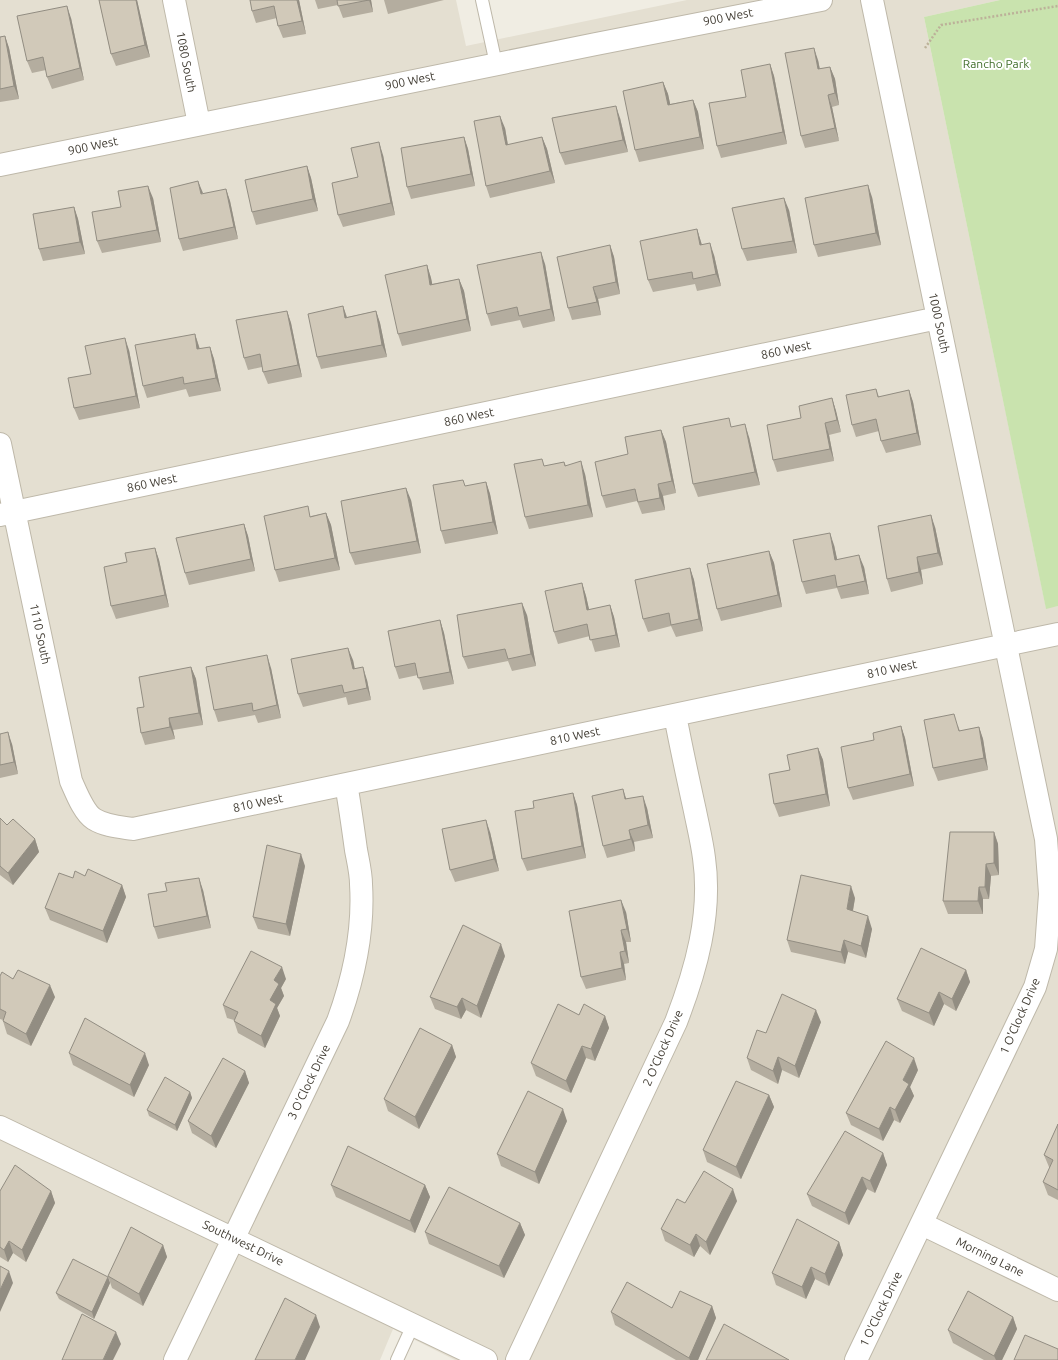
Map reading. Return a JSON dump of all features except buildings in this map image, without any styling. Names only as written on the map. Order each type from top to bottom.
[{"type":"street","name":"1080 South","points":[[174,0],[199,124]]},
{"type":"street","name":"900 West","points":[[0,165],[496,64],[758,6],[822,0]]},
{"type":"street","name":"1000 South","points":[[872,0],[1006,645]]},
{"type":"street","name":"860 West","points":[[7,514],[938,318]]},
{"type":"street","name":"1110 South","points":[[0,444],[7,514],[71,781],[80,802],[93,819]]},
{"type":"street","name":"810 West","points":[[93,819],[113,826],[133,829],[1058,634]]},
{"type":"street","name":"1 O'Clock Drive","points":[[856,1360],[1052,950],[1046,840],[1006,645]]},
{"type":"street","name":"2 O'Clock Drive","points":[[517,1360],[676,1022],[695,969],[701,942],[704,914],[706,886],[704,858],[675,715]]},
{"type":"street","name":"3 O'Clock Drive","points":[[175,1360],[338,1021],[348,994],[360,939],[362,911],[361,882],[346,784]]},
{"type":"street","name":"Southwest Drive","points":[[0,1127],[486,1360]]},
{"type":"street","name":"Morning Lane","points":[[922,1224],[1058,1290]]},
{"type":"lane","points":[[482,0],[496,64]]},
{"type":"lane","points":[[397,1360],[413,1325]]},
{"type":"path","points":[[925,48],[941,25],[1058,6]]},
{"type":"shaded area","points":[[0,0],[456,0],[466,46],[687,0],[1000,0],[924,17],[1046,608],[1058,606],[1058,1360],[455,1360],[393,1329],[380,1360],[0,1360]]},
{"type":"green space","name":"Rancho Park","points":[[1000,0],[1058,0],[1058,606],[1046,609],[924,17]]}]
